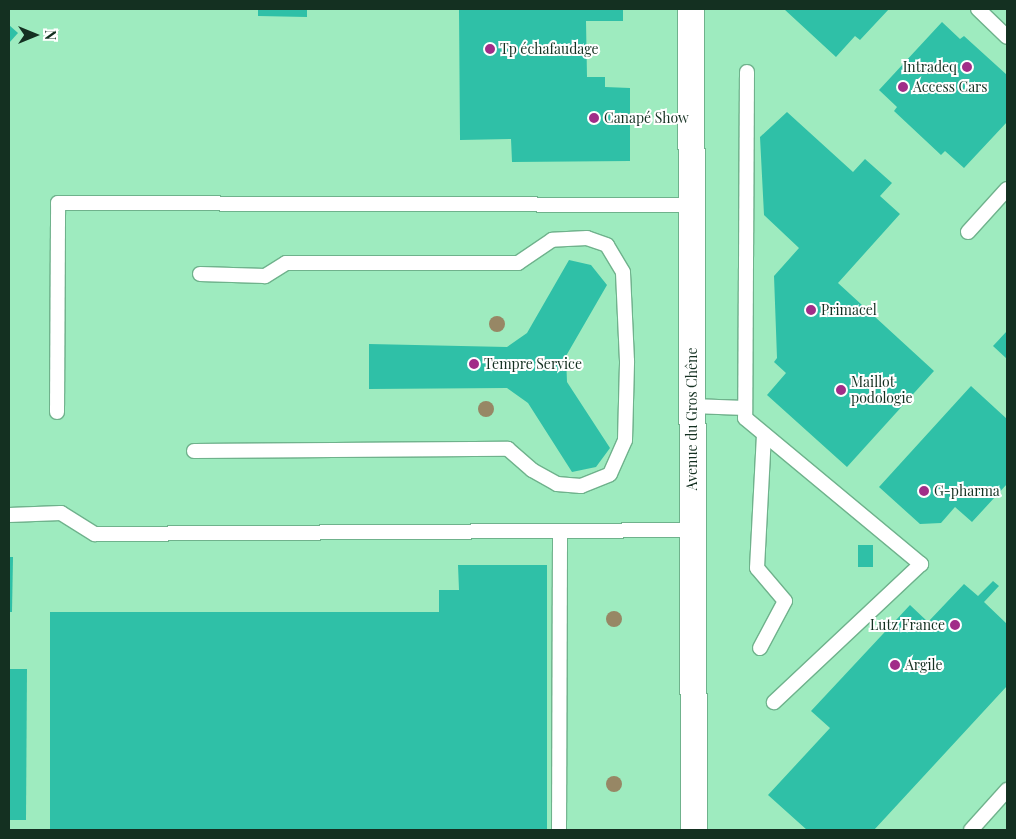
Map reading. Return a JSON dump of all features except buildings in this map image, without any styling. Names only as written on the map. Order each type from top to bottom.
[{"type":"street","name":"Avenue du Gros Chêne","points":[[691,9],[694,830]]},
{"type":"lane","points":[[978,9],[1007,37]]},
{"type":"lane","points":[[747,72],[745,418],[921,564],[774,702]]},
{"type":"lane","points":[[968,232],[1007,189]]},
{"type":"lane","points":[[57,412],[58,203],[692,205]]},
{"type":"lane","points":[[194,451],[508,450],[532,470],[557,484],[581,486],[610,474],[625,440],[627,361],[623,272],[607,244],[587,238],[552,240],[518,263],[286,263],[265,276],[200,274]]},
{"type":"lane","points":[[692,406],[745,408]]},
{"type":"lane","points":[[760,648],[785,600],[757,568],[764,434]]},
{"type":"lane","points":[[9,514],[61,513],[95,534],[693,530]]},
{"type":"lane","points":[[559,830],[560,531]]},
{"type":"lane","points":[[972,830],[1007,790]]},
{"type":"shaded area","points":[[9,9],[1007,9],[1007,830],[9,830]]},
{"type":"place","name":"Tp échafaudage","points":[[490,49]]},
{"type":"place","name":"Intradeq","points":[[967,67]]},
{"type":"place","name":"Access Cars","points":[[903,87]]},
{"type":"place","name":"Canapé Show","points":[[594,118]]},
{"type":"place","name":"Primacel","points":[[811,310]]},
{"type":"place","name":"Tempre Service","points":[[474,364]]},
{"type":"place","name":"Maillot podologie","points":[[841,390]]},
{"type":"place","name":"G-pharma","points":[[924,491]]},
{"type":"place","name":"Lutz France","points":[[955,625]]},
{"type":"place","name":"Argile","points":[[895,665]]}]
